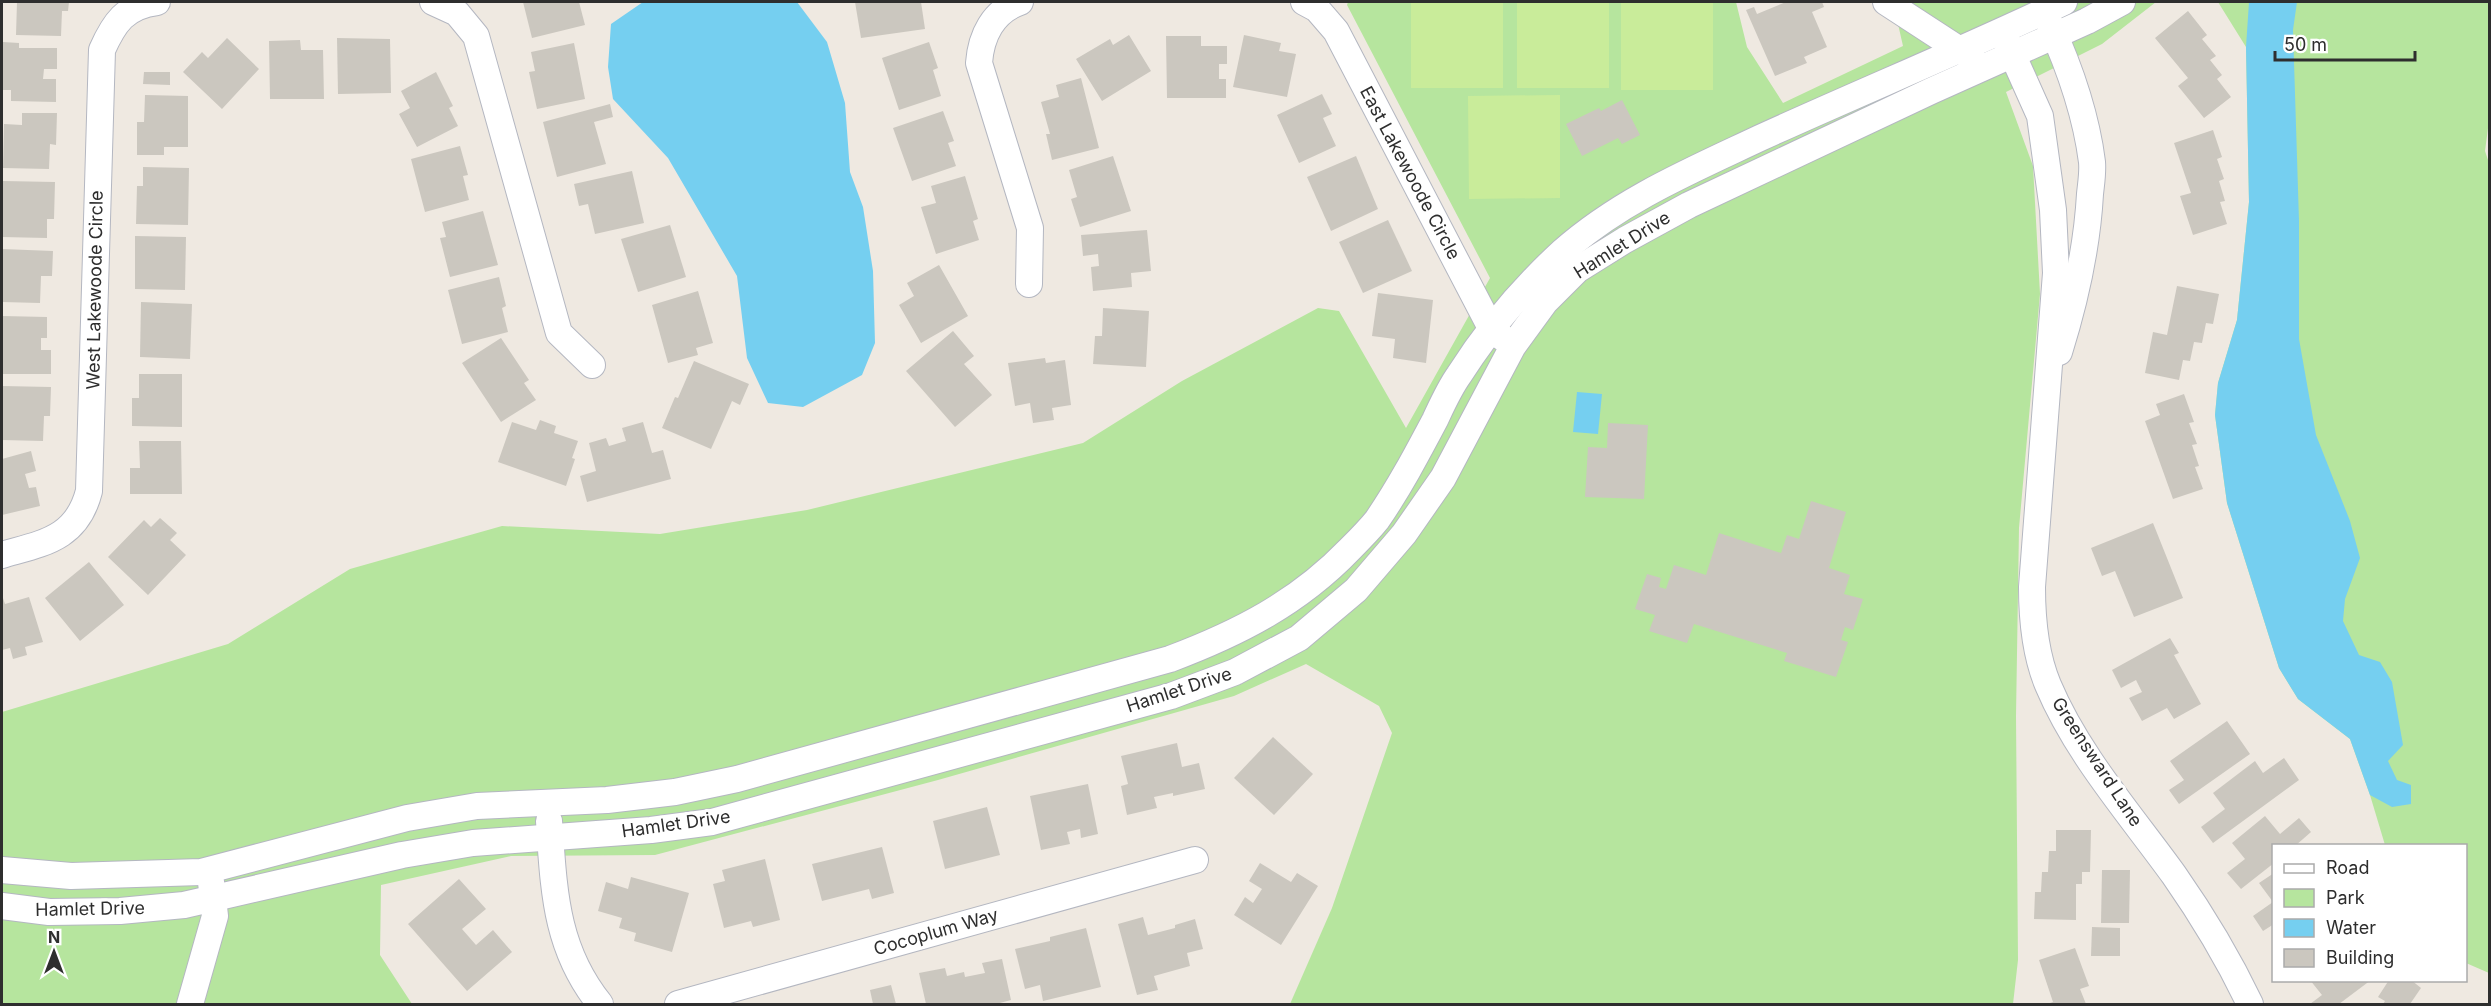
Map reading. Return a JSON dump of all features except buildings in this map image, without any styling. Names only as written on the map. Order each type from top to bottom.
[{"type":"street","name":"West Lakewoode Circle","points":[[2,555],[58,537],[74,523],[86,505],[90,491],[101,57],[112,28],[122,17],[134,9],[157,2]]},
{"type":"street","points":[[433,2],[458,14],[476,36],[560,333],[592,365]]},
{"type":"street","points":[[1020,2],[1002,12],[992,22],[982,41],[979,63],[1030,228],[1029,284]]},
{"type":"street","name":"East Lakewoode Circle","points":[[1304,2],[1323,14],[1336,31],[1492,330],[1513,346]]},
{"type":"street","points":[[1886,2],[1984,67]]},
{"type":"street","name":"Hamlet Drive","points":[[2,906],[49,912],[120,911],[184,905],[402,855],[472,843],[651,830],[712,822],[1171,696],[1235,672],[1299,638],[1356,590],[1404,534],[1443,478],[1513,346],[1545,302],[1577,270],[1625,240],[1689,205],[2087,21],[2122,2]]},
{"type":"street","name":"Hamlet Drive","points":[[2,870],[71,876],[209,870],[407,818],[477,806],[607,800],[675,792],[737,779],[1170,659],[1223,639],[1278,608],[1330,569],[1375,522],[1408,471],[1458,376],[1492,330],[1523,291],[1562,253],[1604,218],[1653,188],[2054,6]]},
{"type":"street","name":"Greensward Lane","points":[[2049,384],[2079,279],[2089,216],[2092,165],[2085,123],[2055,36],[2054,6]]},
{"type":"street","name":"Greensward Lane","points":[[2003,31],[2040,116],[2048,166],[2056,273],[2032,586],[2032,619],[2038,652],[2047,683],[2061,712],[2118,801],[2175,876],[2214,937],[2250,1005]]},
{"type":"street","points":[[548,803],[551,866],[562,933],[573,962],[600,1005]]},
{"type":"street","name":"Cocoplum Way","points":[[678,1005],[1195,860]]},
{"type":"street","points":[[190,1005],[215,916],[209,870]]},
{"type":"green space","points":[[1348,2],[1736,2],[1747,47],[1783,103],[1903,46],[1893,2],[2156,2],[2102,44],[2006,92],[2033,166],[2040,294],[2019,528],[2016,716],[2018,960],[2013,1004],[1290,1004],[1332,908],[1392,733],[1379,706],[1306,664],[1234,696],[938,780],[655,855],[511,856],[381,885],[380,955],[412,1004],[2,1004],[2,712],[228,644],[350,569],[502,526],[660,534],[807,510],[1083,443],[1182,381],[1318,308],[1339,311],[1406,428],[1490,278],[1347,5]]},
{"type":"green space","points":[[1411,2],[1503,2],[1503,88],[1411,88]]},
{"type":"green space","points":[[1517,2],[1609,2],[1609,88],[1517,88]]},
{"type":"green space","points":[[1621,2],[1713,2],[1713,90],[1621,90]]},
{"type":"green space","points":[[2218,2],[2489,2],[2490,113],[2485,151],[2490,166],[2489,973],[2467,963],[2467,844],[2385,844],[2350,739],[2298,699],[2279,668],[2227,503],[2215,415],[2218,383],[2237,320],[2249,202],[2246,47]]},
{"type":"green space","points":[[1560,95],[1560,198],[1469,199],[1468,96]]},
{"type":"water","points":[[643,2],[797,2],[827,42],[845,103],[850,172],[863,207],[873,271],[875,343],[862,375],[803,407],[768,403],[747,358],[737,276],[668,158],[613,99],[608,67],[611,24]]},
{"type":"water","points":[[2249,2],[2297,2],[2293,30],[2299,221],[2299,339],[2316,435],[2350,521],[2360,558],[2345,599],[2343,621],[2359,655],[2380,662],[2392,682],[2403,745],[2388,761],[2397,780],[2411,785],[2411,804],[2392,807],[2370,795],[2350,739],[2298,699],[2279,668],[2227,503],[2215,415],[2218,383],[2237,320],[2249,202],[2246,47]]},
{"type":"water","points":[[1577,392],[1602,394],[1598,434],[1573,432]]}]
